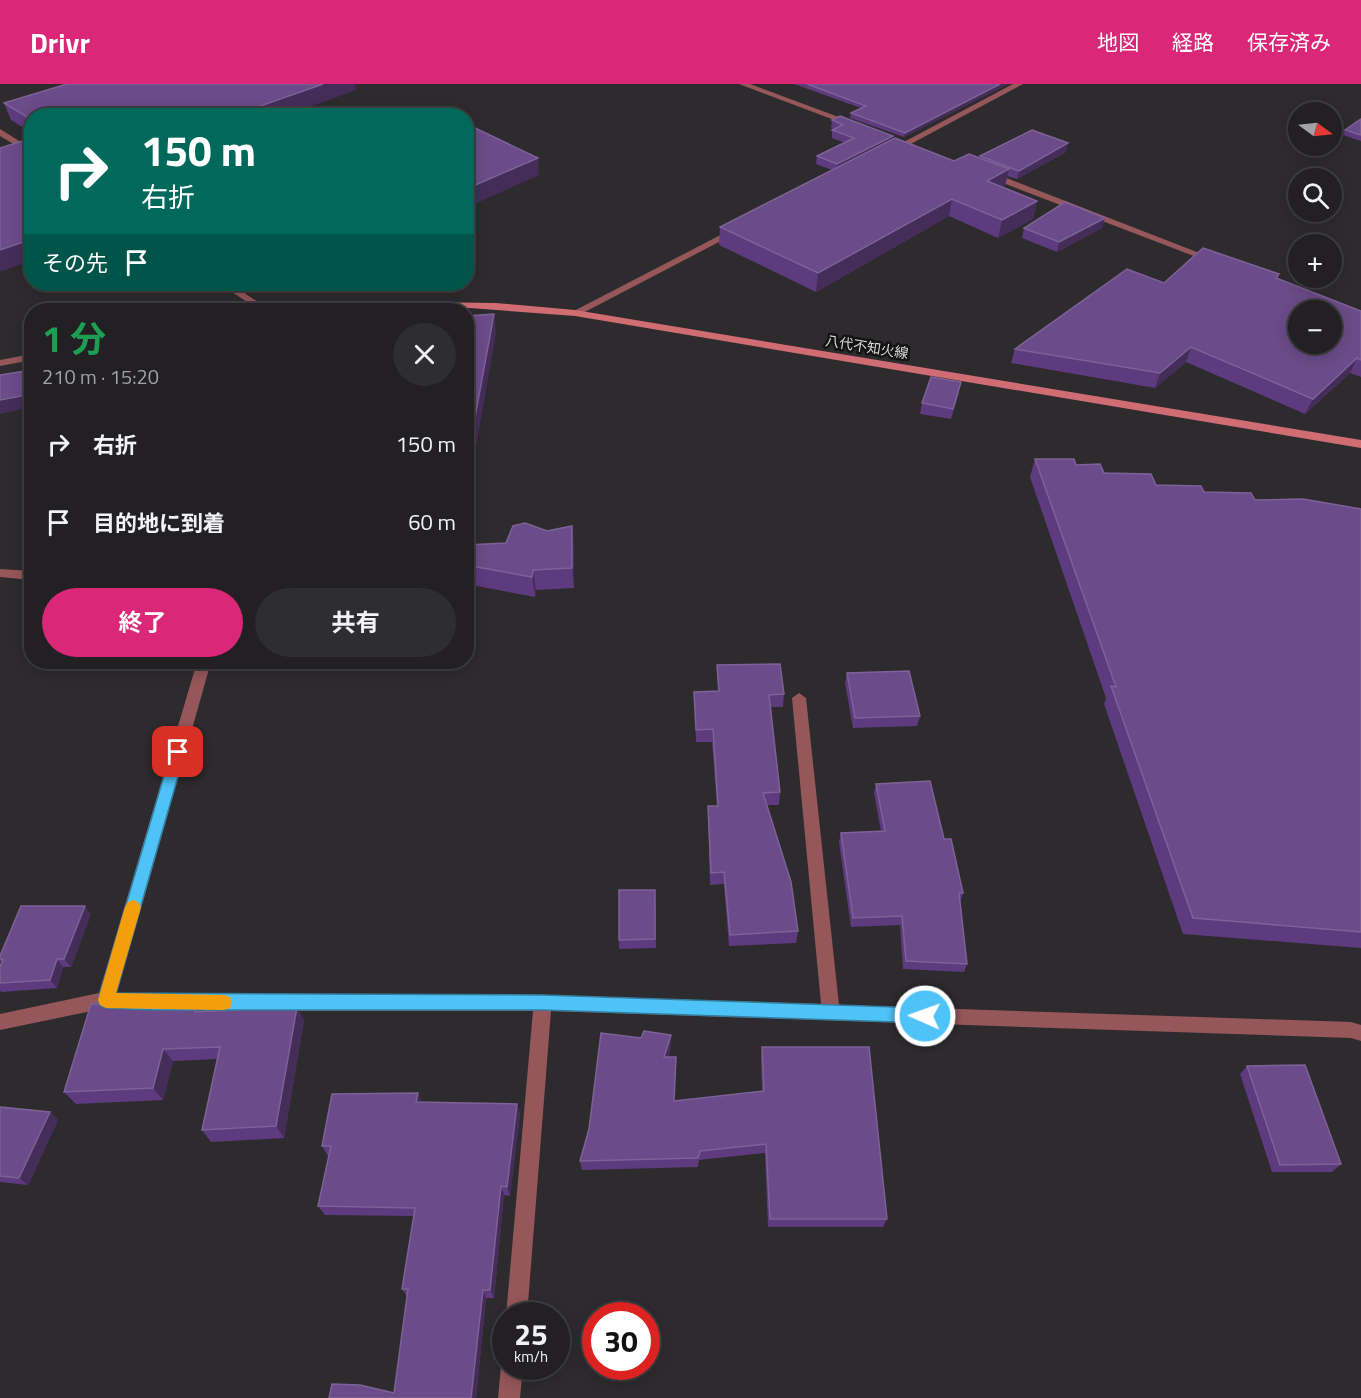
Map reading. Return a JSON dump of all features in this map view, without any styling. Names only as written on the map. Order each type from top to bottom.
[{"type":"main road","name":"八代不知火線","points":[[474,305],[575,313],[1361,444]]},
{"type":"street","points":[[743,84],[863,127]]},
{"type":"street","points":[[875,159],[1019,84]]},
{"type":"street","points":[[0,132],[24,148]]},
{"type":"street","points":[[896,139],[918,147]]},
{"type":"street","points":[[973,169],[1228,266]]},
{"type":"street","points":[[575,313],[751,223]]},
{"type":"street","points":[[235,291],[252,303]]},
{"type":"street","points":[[0,363],[24,358]]},
{"type":"street","points":[[0,573],[24,575]]},
{"type":"street","points":[[106,1000],[202,669]]},
{"type":"street","points":[[799,698],[831,1012]]},
{"type":"street","points":[[0,1022],[106,1000],[543,1002],[1351,1030],[1361,1033]]},
{"type":"street","points":[[517,1302],[543,1002]]},
{"type":"street","points":[[509,1398],[511,1380]]},
{"type":"building","points":[[67,84],[323,84],[255,108],[24,108],[24,115],[4,103]]},
{"type":"building","points":[[807,84],[1000,84],[905,133],[851,113],[866,106]]},
{"type":"building","points":[[840,116],[893,136],[837,164],[817,156],[854,138],[832,130],[843,125],[832,120]]},
{"type":"building","points":[[1361,119],[1361,135],[1345,130]]},
{"type":"building","points":[[475,128],[538,158],[474,186]]},
{"type":"building","points":[[1032,130],[1068,143],[1019,171],[980,156]]},
{"type":"building","points":[[895,138],[954,161],[969,154],[1009,169],[987,181],[1037,201],[1002,220],[952,199],[818,273],[720,227]]},
{"type":"building","points":[[24,140],[24,242],[0,250],[0,148]]},
{"type":"building","points":[[1065,202],[1105,218],[1059,242],[1024,228]]},
{"type":"building","points":[[1203,248],[1279,274],[1276,278],[1288,283],[1288,288],[1302,288],[1333,300],[1288,300],[1288,354],[1342,354],[1342,304],[1361,311],[1361,360],[1357,358],[1313,399],[1191,347],[1160,373],[1015,349],[1127,269],[1164,283]]},
{"type":"building","points":[[494,314],[474,423],[474,315]]},
{"type":"building","points":[[24,371],[24,396],[0,400],[0,375]]},
{"type":"building","points":[[931,377],[961,382],[953,409],[922,403]]},
{"type":"building","points":[[1035,459],[1074,459],[1076,465],[1100,464],[1104,473],[1151,474],[1156,485],[1201,486],[1204,492],[1251,493],[1255,500],[1303,499],[1361,509],[1361,932],[1193,918],[1111,686],[1116,687]]},
{"type":"building","points":[[525,523],[547,531],[572,526],[572,568],[533,570],[532,577],[474,566],[474,545],[506,543],[513,526]]},
{"type":"building","points":[[780,664],[784,694],[769,695],[780,792],[763,793],[791,882],[798,931],[730,935],[724,872],[711,873],[708,806],[718,806],[713,729],[696,730],[694,692],[719,691],[717,665]]},
{"type":"building","points":[[909,671],[920,716],[855,718],[847,673]]},
{"type":"building","points":[[930,781],[944,839],[951,839],[963,893],[959,893],[967,964],[906,961],[902,916],[853,918],[841,833],[885,831],[876,784]]},
{"type":"building","points":[[619,890],[655,890],[655,939],[619,940]]},
{"type":"building","points":[[21,906],[85,906],[64,959],[57,959],[50,980],[0,983],[0,967],[3,959],[0,959],[0,956]]},
{"type":"building","points":[[198,1000],[195,1012],[297,1007],[276,1126],[202,1130],[220,1047],[163,1049],[153,1088],[64,1092],[91,1004]]},
{"type":"building","points":[[644,1031],[671,1035],[664,1057],[676,1057],[674,1101],[764,1091],[762,1047],[869,1047],[887,1219],[770,1219],[766,1144],[700,1151],[698,1158],[580,1161],[589,1129],[601,1033],[641,1038]]},
{"type":"building","points":[[1305,1065],[1341,1164],[1280,1165],[1247,1066]]},
{"type":"building","points":[[418,1093],[416,1102],[517,1104],[507,1187],[501,1186],[490,1290],[483,1290],[471,1398],[329,1398],[332,1384],[360,1385],[394,1393],[408,1289],[402,1289],[415,1208],[318,1206],[331,1146],[322,1146],[332,1094]]},
{"type":"building","points":[[0,1107],[50,1112],[19,1178],[0,1176]]},
{"type":"slow traffic","points":[[133,907],[106,1000],[224,1002]]},
{"type":"route","points":[[178,752],[106,1000],[543,1002],[925,1016]]}]
